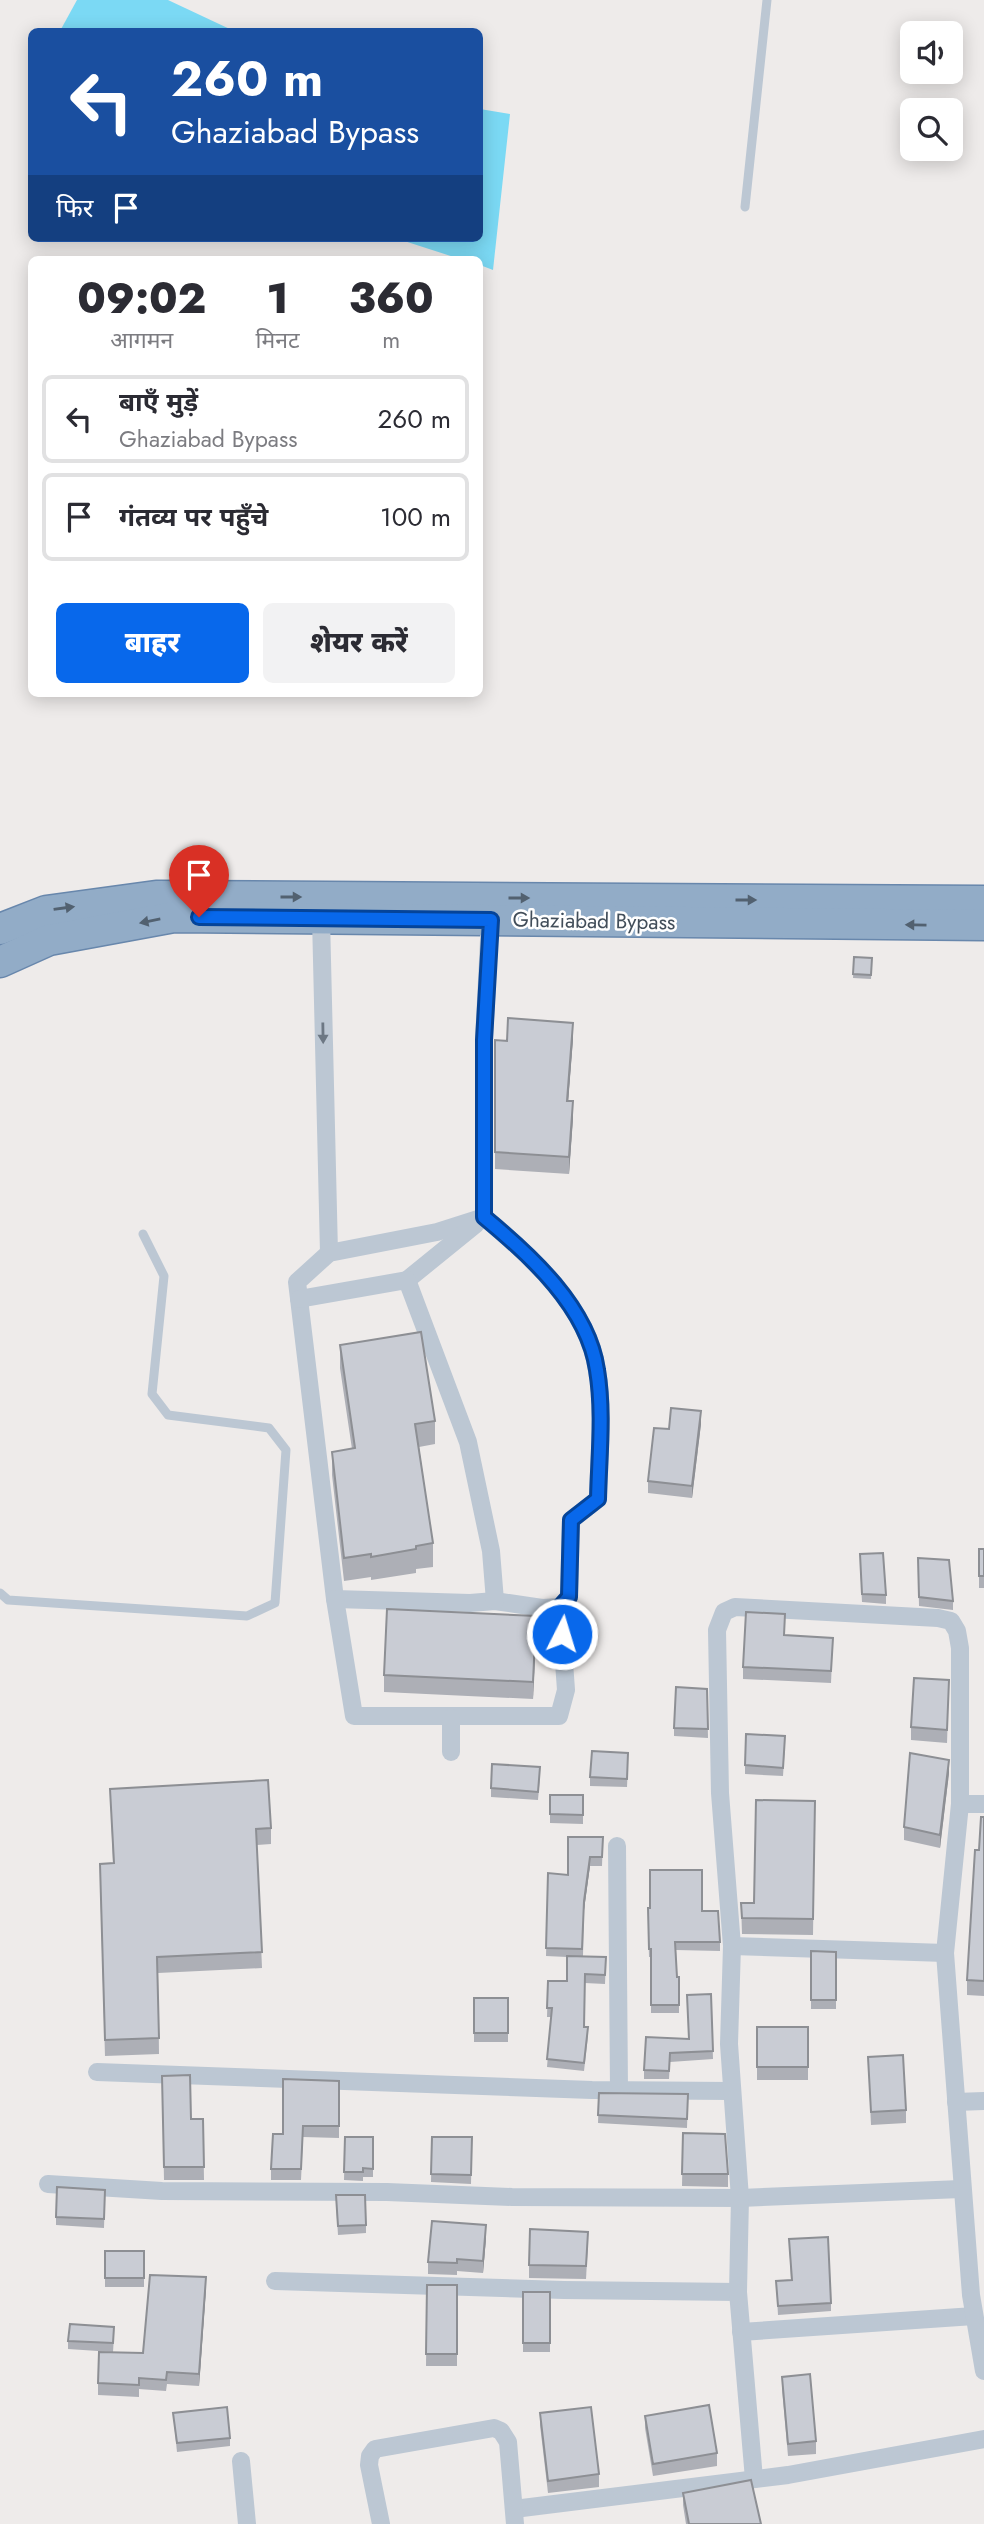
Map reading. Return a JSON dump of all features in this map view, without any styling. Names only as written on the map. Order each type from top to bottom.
[{"type":"highway","name":"Ghaziabad Bypass","points":[[0,929],[47,911],[156,896],[619,910],[984,925]]},
{"type":"highway","name":"Ghaziabad Bypass","points":[[0,962],[49,940],[174,917],[491,920],[619,910],[984,901]]},
{"type":"street","points":[[321,918],[328,1253]]},
{"type":"street","points":[[484,1217],[484,1040],[491,920]]},
{"type":"street","points":[[484,1217],[437,1233],[328,1253],[297,1282],[335,1600],[354,1716],[559,1716],[566,1689],[560,1607]]},
{"type":"street","points":[[299,1299],[407,1280],[484,1217]]},
{"type":"street","points":[[335,1600],[470,1603],[495,1601],[542,1608],[560,1607],[569,1597],[571,1520],[598,1499],[600,1398],[597,1367],[586,1335],[551,1279],[525,1251],[484,1217]]},
{"type":"street","points":[[407,1280],[468,1442],[491,1551],[495,1601]]},
{"type":"street","points":[[754,2479],[738,2292],[740,2198],[729,2044],[732,1946],[720,1793],[717,1630],[724,1612],[735,1607],[938,1618],[951,1621],[957,1631],[960,1648],[960,1804],[944,1953],[961,2189],[977,2295],[974,2316],[984,2371]]},
{"type":"street","points":[[451,1718],[451,1752]]},
{"type":"street","points":[[960,1804],[984,1804]]},
{"type":"street","points":[[617,1846],[619,2090]]},
{"type":"street","points":[[732,1946],[944,1953]]},
{"type":"street","points":[[97,2072],[619,2090],[732,2091]]},
{"type":"street","points":[[956,2102],[984,2101]]},
{"type":"street","points":[[48,2184],[162,2192],[740,2198],[961,2189]]},
{"type":"street","points":[[275,2281],[738,2292]]},
{"type":"street","points":[[741,2332],[974,2316]]},
{"type":"street","points":[[381,2524],[369,2465],[370,2456],[375,2449],[494,2428],[501,2431],[508,2442],[515,2517],[788,2475],[984,2439]]},
{"type":"street","points":[[241,2461],[247,2524]]},
{"type":"lane","points":[[745,207],[767,0]]},
{"type":"lane","points":[[0,1593],[8,1600],[247,1616],[275,1603],[286,1450],[269,1428],[168,1415],[152,1394],[164,1276],[143,1234]]},
{"type":"water","points":[[77,0],[168,0],[228,28],[62,28]]},
{"type":"water","points":[[483,110],[510,114],[493,270],[483,266],[483,256],[451,256],[407,242],[483,242]]},
{"type":"building","points":[[854,957],[872,958],[871,975],[853,974]]},
{"type":"building","points":[[508,1018],[573,1023],[567,1101],[573,1101],[569,1157],[495,1152],[495,1040],[507,1041]]},
{"type":"building","points":[[421,1332],[435,1421],[415,1424],[433,1543],[416,1546],[416,1549],[371,1557],[371,1554],[344,1558],[332,1452],[355,1448],[340,1345]]},
{"type":"building","points":[[671,1408],[701,1411],[692,1486],[648,1481],[654,1428],[669,1429]]},
{"type":"building","points":[[979,1549],[984,1549],[984,1576],[979,1576]]},
{"type":"building","points":[[883,1553],[886,1595],[862,1594],[860,1554]]},
{"type":"building","points":[[918,1558],[949,1560],[953,1601],[919,1597]]},
{"type":"building","points":[[387,1609],[536,1616],[533,1682],[384,1675]]},
{"type":"building","points":[[746,1612],[785,1614],[784,1635],[833,1638],[831,1671],[743,1667]]},
{"type":"building","points":[[914,1678],[949,1680],[947,1730],[911,1727]]},
{"type":"building","points":[[676,1687],[707,1689],[708,1729],[674,1728]]},
{"type":"building","points":[[746,1734],[785,1736],[783,1768],[745,1765]]},
{"type":"building","points":[[592,1751],[628,1753],[627,1779],[590,1777]]},
{"type":"building","points":[[910,1753],[949,1760],[940,1835],[904,1827]]},
{"type":"building","points":[[492,1764],[540,1767],[538,1792],[491,1788]]},
{"type":"building","points":[[268,1780],[271,1828],[256,1829],[262,1952],[157,1957],[159,2038],[105,2040],[100,1864],[114,1863],[110,1789]]},
{"type":"building","points":[[550,1795],[583,1795],[583,1815],[550,1814]]},
{"type":"building","points":[[756,1800],[815,1801],[813,1919],[742,1918],[741,1903],[754,1903]]},
{"type":"building","points":[[981,1817],[984,1817],[984,1981],[967,1980],[975,1850],[979,1850]]},
{"type":"building","points":[[568,1837],[603,1837],[602,1857],[590,1857],[584,1901],[582,1949],[546,1948],[548,1873],[568,1875]]},
{"type":"building","points":[[650,1870],[702,1870],[702,1911],[718,1911],[720,1942],[675,1942],[679,2005],[651,2005],[648,1908]]},
{"type":"building","points":[[811,1951],[836,1952],[836,2000],[811,2000]]},
{"type":"building","points":[[567,1956],[606,1957],[605,1975],[585,1974],[584,2027],[588,2027],[584,2063],[547,2059],[552,2008],[547,2008],[548,1981],[567,1981]]},
{"type":"building","points":[[711,1994],[713,2051],[670,2053],[669,2071],[644,2070],[646,2037],[689,2039],[687,1995]]},
{"type":"building","points":[[474,1998],[508,1998],[508,2033],[474,2033]]},
{"type":"building","points":[[757,2027],[808,2027],[808,2067],[757,2067]]},
{"type":"building","points":[[903,2055],[906,2110],[871,2112],[868,2057]]},
{"type":"building","points":[[190,2075],[191,2119],[203,2119],[204,2167],[164,2167],[162,2076]]},
{"type":"building","points":[[283,2079],[339,2081],[339,2126],[303,2126],[301,2169],[271,2169],[273,2134],[283,2134]]},
{"type":"building","points":[[599,2093],[688,2094],[687,2119],[598,2115]]},
{"type":"building","points":[[683,2133],[725,2134],[728,2174],[682,2174]]},
{"type":"building","points":[[345,2137],[373,2137],[373,2169],[344,2172]]},
{"type":"building","points":[[432,2137],[472,2137],[471,2175],[431,2174]]},
{"type":"building","points":[[57,2187],[105,2190],[104,2219],[56,2217]]},
{"type":"building","points":[[336,2195],[365,2195],[366,2225],[338,2226]]},
{"type":"building","points":[[432,2221],[486,2225],[483,2261],[457,2259],[457,2263],[428,2262]]},
{"type":"building","points":[[530,2229],[588,2232],[586,2266],[529,2265]]},
{"type":"building","points":[[828,2237],[831,2303],[778,2306],[776,2281],[792,2280],[789,2239]]},
{"type":"building","points":[[105,2251],[144,2251],[144,2278],[105,2278]]},
{"type":"building","points":[[150,2275],[206,2277],[199,2374],[167,2372],[166,2380],[139,2378],[139,2385],[98,2383],[99,2352],[143,2353]]},
{"type":"building","points":[[427,2285],[457,2285],[457,2354],[426,2354]]},
{"type":"building","points":[[523,2292],[550,2292],[550,2343],[523,2343]]},
{"type":"building","points":[[70,2324],[114,2327],[113,2343],[68,2341]]},
{"type":"building","points":[[810,2374],[816,2441],[788,2444],[782,2377]]},
{"type":"building","points":[[709,2405],[717,2453],[653,2464],[645,2416]]},
{"type":"building","points":[[227,2407],[230,2438],[177,2443],[173,2413]]},
{"type":"building","points":[[591,2407],[599,2474],[548,2481],[540,2413]]},
{"type":"building","points":[[751,2480],[761,2524],[689,2524],[683,2493]]},
{"type":"route","points":[[199,917],[491,920],[484,1040],[484,1217],[525,1251],[551,1279],[591,1345],[597,1367],[600,1398],[598,1499],[571,1520],[569,1597],[560,1607],[562,1634]]}]
